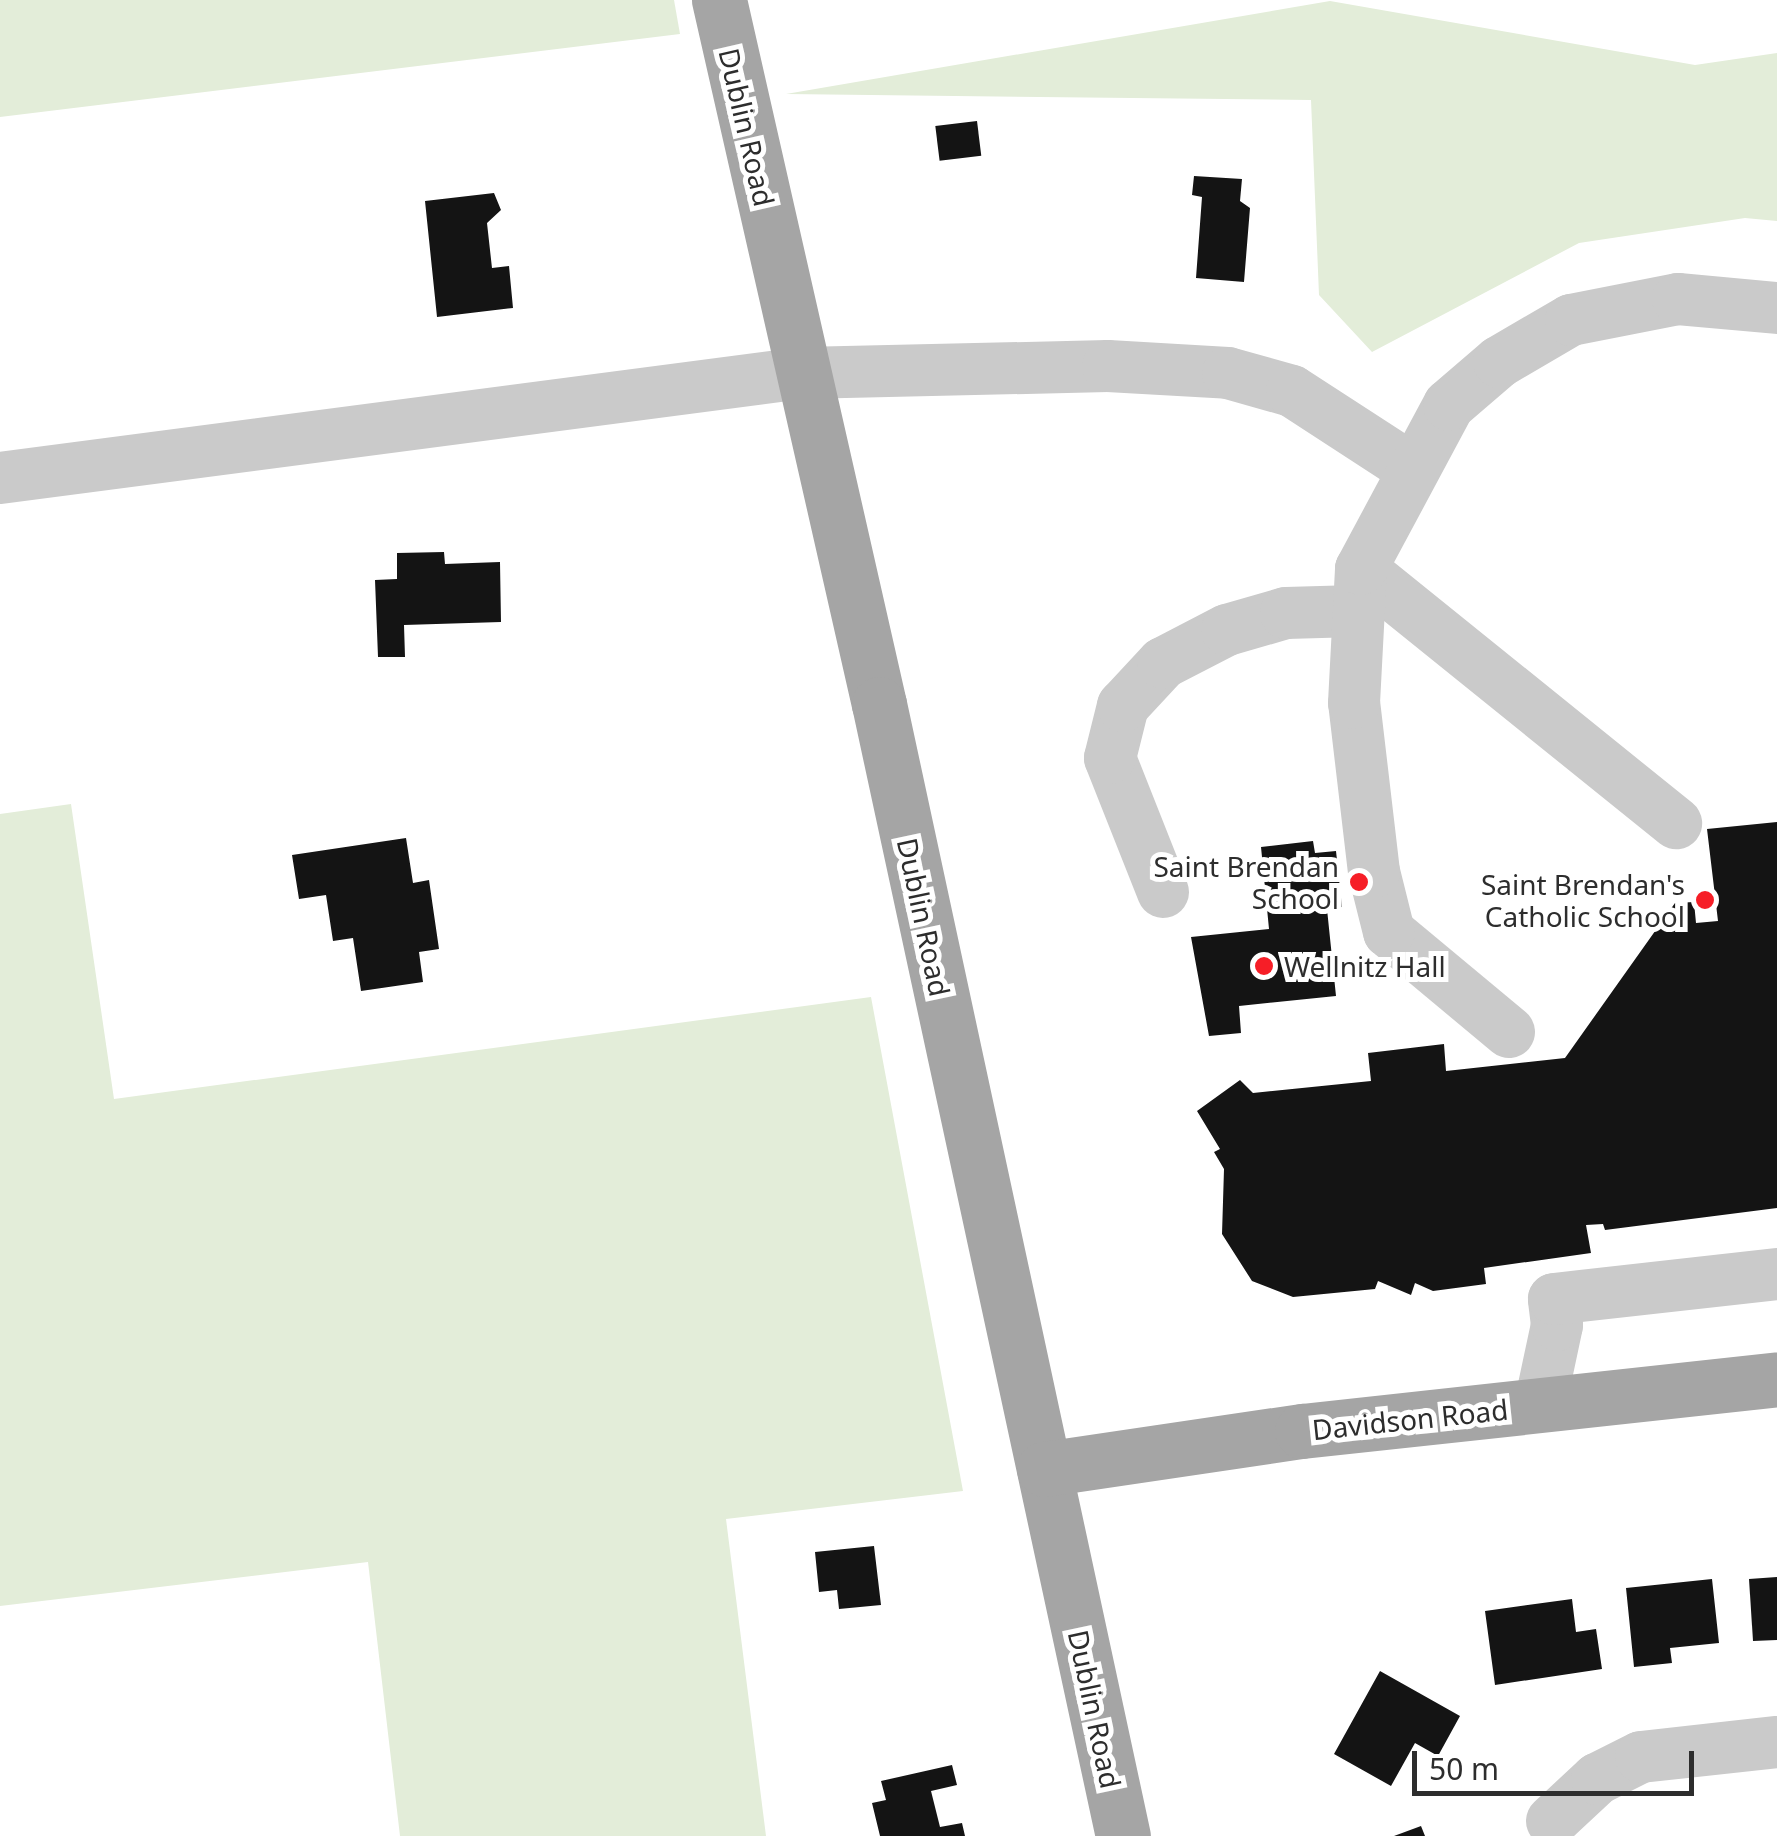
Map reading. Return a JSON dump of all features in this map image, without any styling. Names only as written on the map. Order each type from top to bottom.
[{"type":"main road","name":"Dublin Road","points":[[719,0],[1122,1836]]},
{"type":"main road","name":"Davidson Road","points":[[1044,1469],[1162,1448],[1777,1379]]},
{"type":"street","points":[[1509,1032],[1388,932],[1374,872],[1354,704],[1358,590],[1412,469],[1449,405],[1499,362],[1572,320],[1678,299],[1777,308]]},
{"type":"street","points":[[0,478],[802,373],[1108,366],[1228,374],[1292,390],[1412,469]]},
{"type":"street","points":[[1358,590],[1676,823]]},
{"type":"street","points":[[1163,892],[1110,758],[1123,706],[1164,663],[1227,630],[1358,590]]},
{"type":"street","points":[[1540,1405],[1557,1325],[1554,1299],[1777,1274]]},
{"type":"street","points":[[1552,1821],[1597,1779],[1641,1756],[1777,1742]]},
{"type":"green space","points":[[0,0],[674,0],[680,34],[0,117]]},
{"type":"green space","points":[[1330,1],[1695,65],[1777,53],[1777,221],[1745,218],[1579,243],[1372,352],[1319,295],[1311,100],[786,94]]},
{"type":"green space","points":[[71,804],[114,1099],[871,997],[963,1491],[726,1519],[766,1836],[400,1836],[368,1562],[0,1606],[0,814]]},
{"type":"building","points":[[977,121],[981,156],[940,161],[935,126]]},
{"type":"building","points":[[1194,176],[1242,179],[1240,201],[1250,208],[1244,282],[1196,278],[1202,197],[1192,195]]},
{"type":"building","points":[[494,193],[501,210],[487,223],[492,268],[509,266],[513,308],[437,317],[425,201]]},
{"type":"building","points":[[444,552],[445,564],[500,562],[501,622],[404,625],[405,657],[378,657],[375,580],[397,579],[397,553]]},
{"type":"building","points":[[1777,822],[1777,1208],[1605,1230],[1603,1224],[1586,1225],[1591,1253],[1484,1268],[1486,1284],[1433,1291],[1415,1283],[1411,1295],[1378,1281],[1375,1289],[1293,1297],[1252,1281],[1222,1234],[1224,1169],[1214,1152],[1220,1149],[1197,1111],[1240,1080],[1253,1093],[1371,1081],[1368,1053],[1444,1044],[1446,1071],[1565,1058],[1675,903],[1694,902],[1696,923],[1718,921],[1707,829]]},
{"type":"building","points":[[406,838],[413,883],[429,880],[439,949],[419,952],[423,982],[361,991],[353,938],[333,941],[326,895],[299,899],[292,855]]},
{"type":"building","name":"Wellnitz Hall","points":[[1313,841],[1315,853],[1336,851],[1342,907],[1327,909],[1336,996],[1239,1006],[1241,1033],[1209,1036],[1191,937],[1269,929],[1261,847]]},
{"type":"building","points":[[874,1546],[881,1605],[839,1609],[837,1590],[819,1592],[815,1552]]},
{"type":"building","points":[[1777,1577],[1777,1640],[1753,1641],[1749,1579]]},
{"type":"building","points":[[1712,1579],[1719,1643],[1670,1648],[1672,1663],[1634,1667],[1626,1588]]},
{"type":"building","points":[[1572,1599],[1576,1632],[1596,1629],[1602,1669],[1495,1685],[1485,1611]]},
{"type":"building","points":[[1380,1671],[1460,1716],[1438,1756],[1415,1743],[1391,1786],[1334,1754]]},
{"type":"building","points":[[952,1765],[957,1785],[931,1791],[940,1827],[962,1823],[965,1836],[880,1836],[872,1803],[886,1800],[881,1781]]},
{"type":"building","points":[[1421,1826],[1425,1836],[1394,1836]]},
{"type":"place","name":"Saint Brendan School","points":[[1359,882]]},
{"type":"place","name":"Saint Brendan's Catholic School","points":[[1705,900]]},
{"type":"place","name":"Wellnitz Hall","points":[[1264,966]]}]
